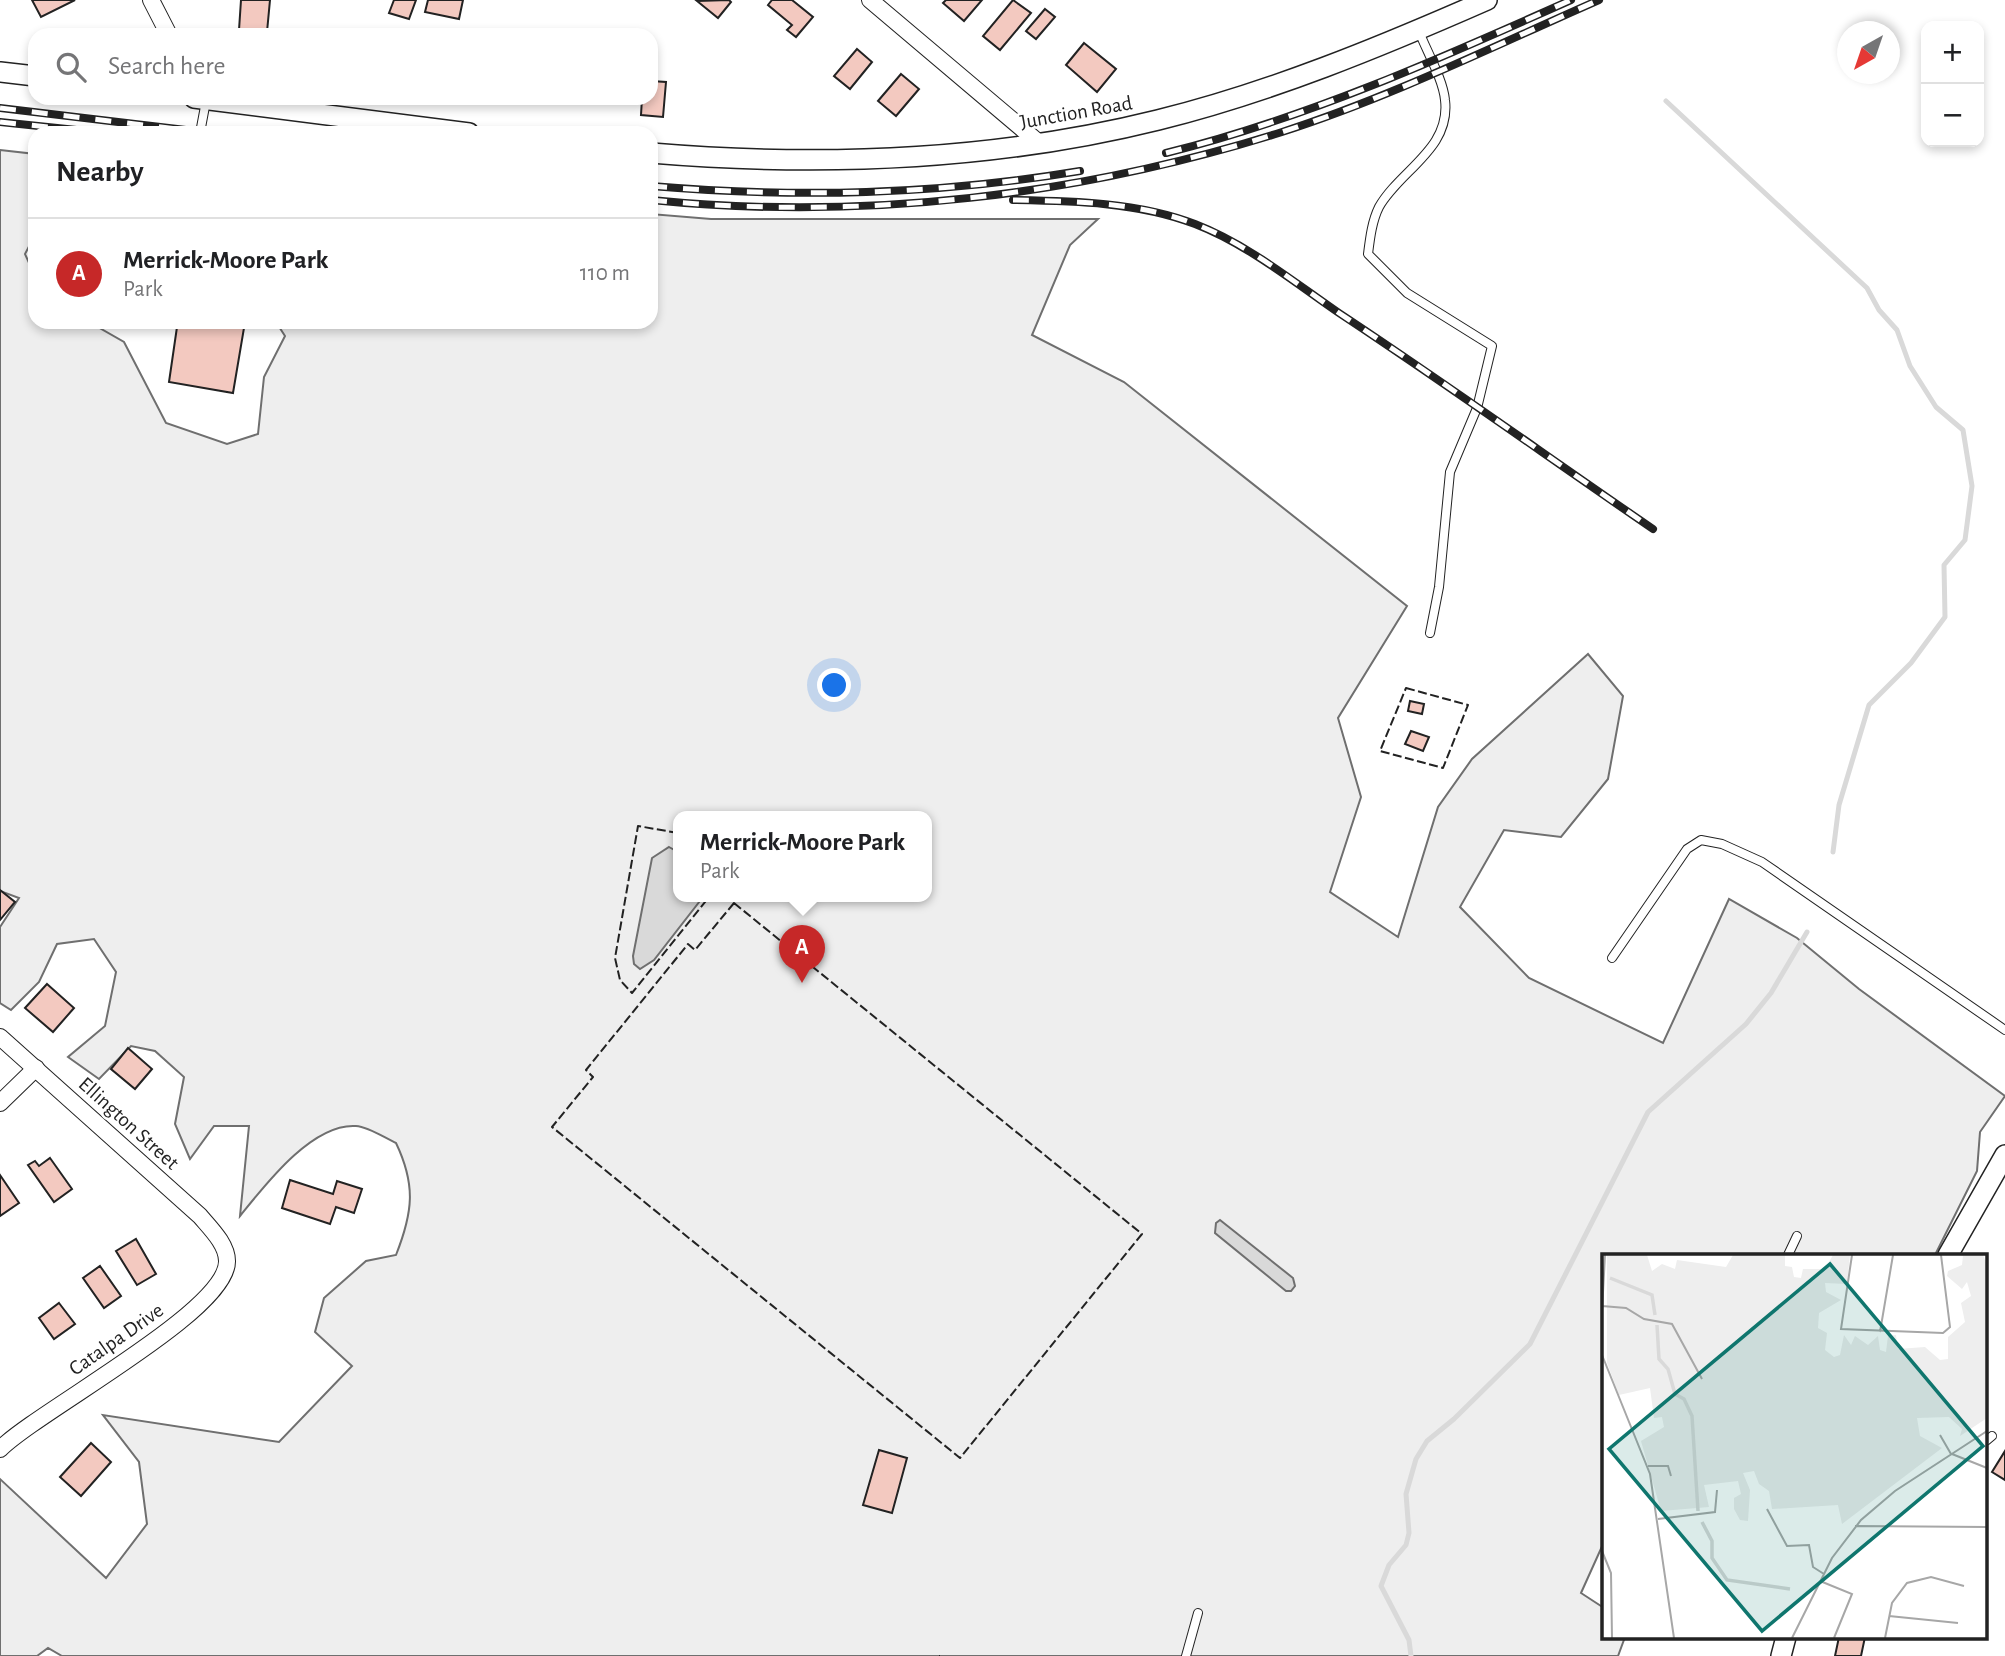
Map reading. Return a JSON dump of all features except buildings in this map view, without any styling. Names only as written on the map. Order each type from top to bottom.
[{"type":"street","points":[[151,0],[165,28]]},
{"type":"street","points":[[870,0],[1038,142]]},
{"type":"street","name":"Junction Road","points":[[658,154],[718,158],[862,161],[1038,142],[1157,120],[1243,96],[1301,77],[1474,3]]},
{"type":"street","points":[[0,72],[28,75]]},
{"type":"street","points":[[246,105],[413,126]]},
{"type":"street","name":"Ellington Street","points":[[0,1037],[200,1216],[222,1245]]},
{"type":"street","points":[[0,1103],[36,1068]]},
{"type":"street","points":[[1949,1254],[2005,1155]]},
{"type":"street","name":"Catalpa Drive","points":[[0,1449],[54,1406],[137,1353],[216,1289],[225,1276],[228,1259],[222,1245]]},
{"type":"street","points":[[1780,1656],[1786,1638]]},
{"type":"lane","points":[[1418,29],[1443,88],[1444,118],[1440,135],[1430,150],[1404,175],[1378,209],[1368,254],[1407,293],[1492,346],[1477,408],[1450,472],[1439,587],[1430,633]]},
{"type":"lane","points":[[199,105],[200,126]]},
{"type":"lane","points":[[1612,958],[1686,849],[1701,841],[1722,844],[1762,862],[1839,912],[2005,1030]]},
{"type":"lane","points":[[1788,1254],[1797,1236]]},
{"type":"lane","points":[[1186,1656],[1198,1613]]},
{"type":"shaded area","points":[[0,150],[28,153],[28,248],[25,254],[28,261],[28,329],[101,329],[124,342],[166,423],[227,444],[258,434],[264,377],[285,336],[280,329],[658,329],[658,215],[711,219],[1098,219],[1070,245],[1032,335],[1124,382],[1407,606],[1338,718],[1361,797],[1330,892],[1398,937],[1438,807],[1472,759],[1588,654],[1623,696],[1608,779],[1561,837],[1504,830],[1460,907],[1529,978],[1663,1043],[1729,899],[1797,938],[1859,989],[2005,1096],[1980,1132],[1977,1171],[1936,1254],[1602,1254],[1602,1546],[1581,1593],[1602,1607],[1602,1638],[1625,1638],[1618,1656],[62,1656],[48,1648],[37,1656],[0,1656],[0,1479],[106,1578],[147,1524],[139,1462],[103,1415],[279,1442],[352,1366],[315,1332],[324,1298],[366,1261],[396,1255],[406,1225],[410,1199],[407,1172],[396,1143],[371,1130],[356,1126],[323,1134],[307,1145],[276,1173],[240,1216],[249,1126],[214,1126],[190,1159],[175,1124],[184,1077],[155,1051],[131,1046],[99,1079],[68,1057],[105,1026],[116,972],[94,939],[57,944],[39,982],[11,1010],[0,1003],[0,927],[19,898],[0,891]]},
{"type":"shaded area","points":[[669,847],[673,849],[673,902],[699,902],[654,960],[640,969],[634,964],[633,956],[652,858]]},
{"type":"shaded area","points":[[1220,1220],[1293,1278],[1295,1286],[1291,1291],[1286,1291],[1215,1233],[1216,1223]]},
{"type":"waterway","points":[[1666,101],[1867,288],[1879,310],[1897,330],[1910,366],[1936,407],[1963,430],[1972,486],[1965,540],[1944,565],[1945,617],[1911,663],[1869,705],[1839,805],[1833,852]]},
{"type":"waterway","points":[[1411,1656],[1409,1640],[1381,1586],[1389,1565],[1406,1545],[1409,1533],[1406,1494],[1416,1459],[1427,1441],[1454,1419],[1530,1344],[1648,1112],[1746,1024],[1771,993],[1807,932]]},
{"type":"railway","points":[[1166,153],[1270,123],[1372,86],[1571,0]]},
{"type":"railway","points":[[658,201],[731,206],[890,205],[970,198],[1128,173],[1205,154],[1323,118],[1442,70],[1599,0]]},
{"type":"railway","points":[[0,108],[152,126]]},
{"type":"railway","points":[[0,122],[38,126]]},
{"type":"railway","points":[[658,187],[760,192],[866,192],[972,185],[1080,171]]},
{"type":"railway","points":[[1013,200],[1082,202],[1128,207],[1173,217],[1214,232],[1270,264],[1653,529]]},
{"type":"fence","points":[[1406,688],[1468,705],[1443,768],[1380,751],[1406,688]]},
{"type":"fence","points":[[673,832],[638,826],[615,958],[620,980],[632,993],[705,902]]},
{"type":"fence","points":[[734,903],[1142,1234],[960,1458],[552,1127],[593,1077],[586,1070],[688,944],[695,950],[734,903]]},
{"type":"place","name":"Merrick-Moore Park","points":[[802,983]]}]
